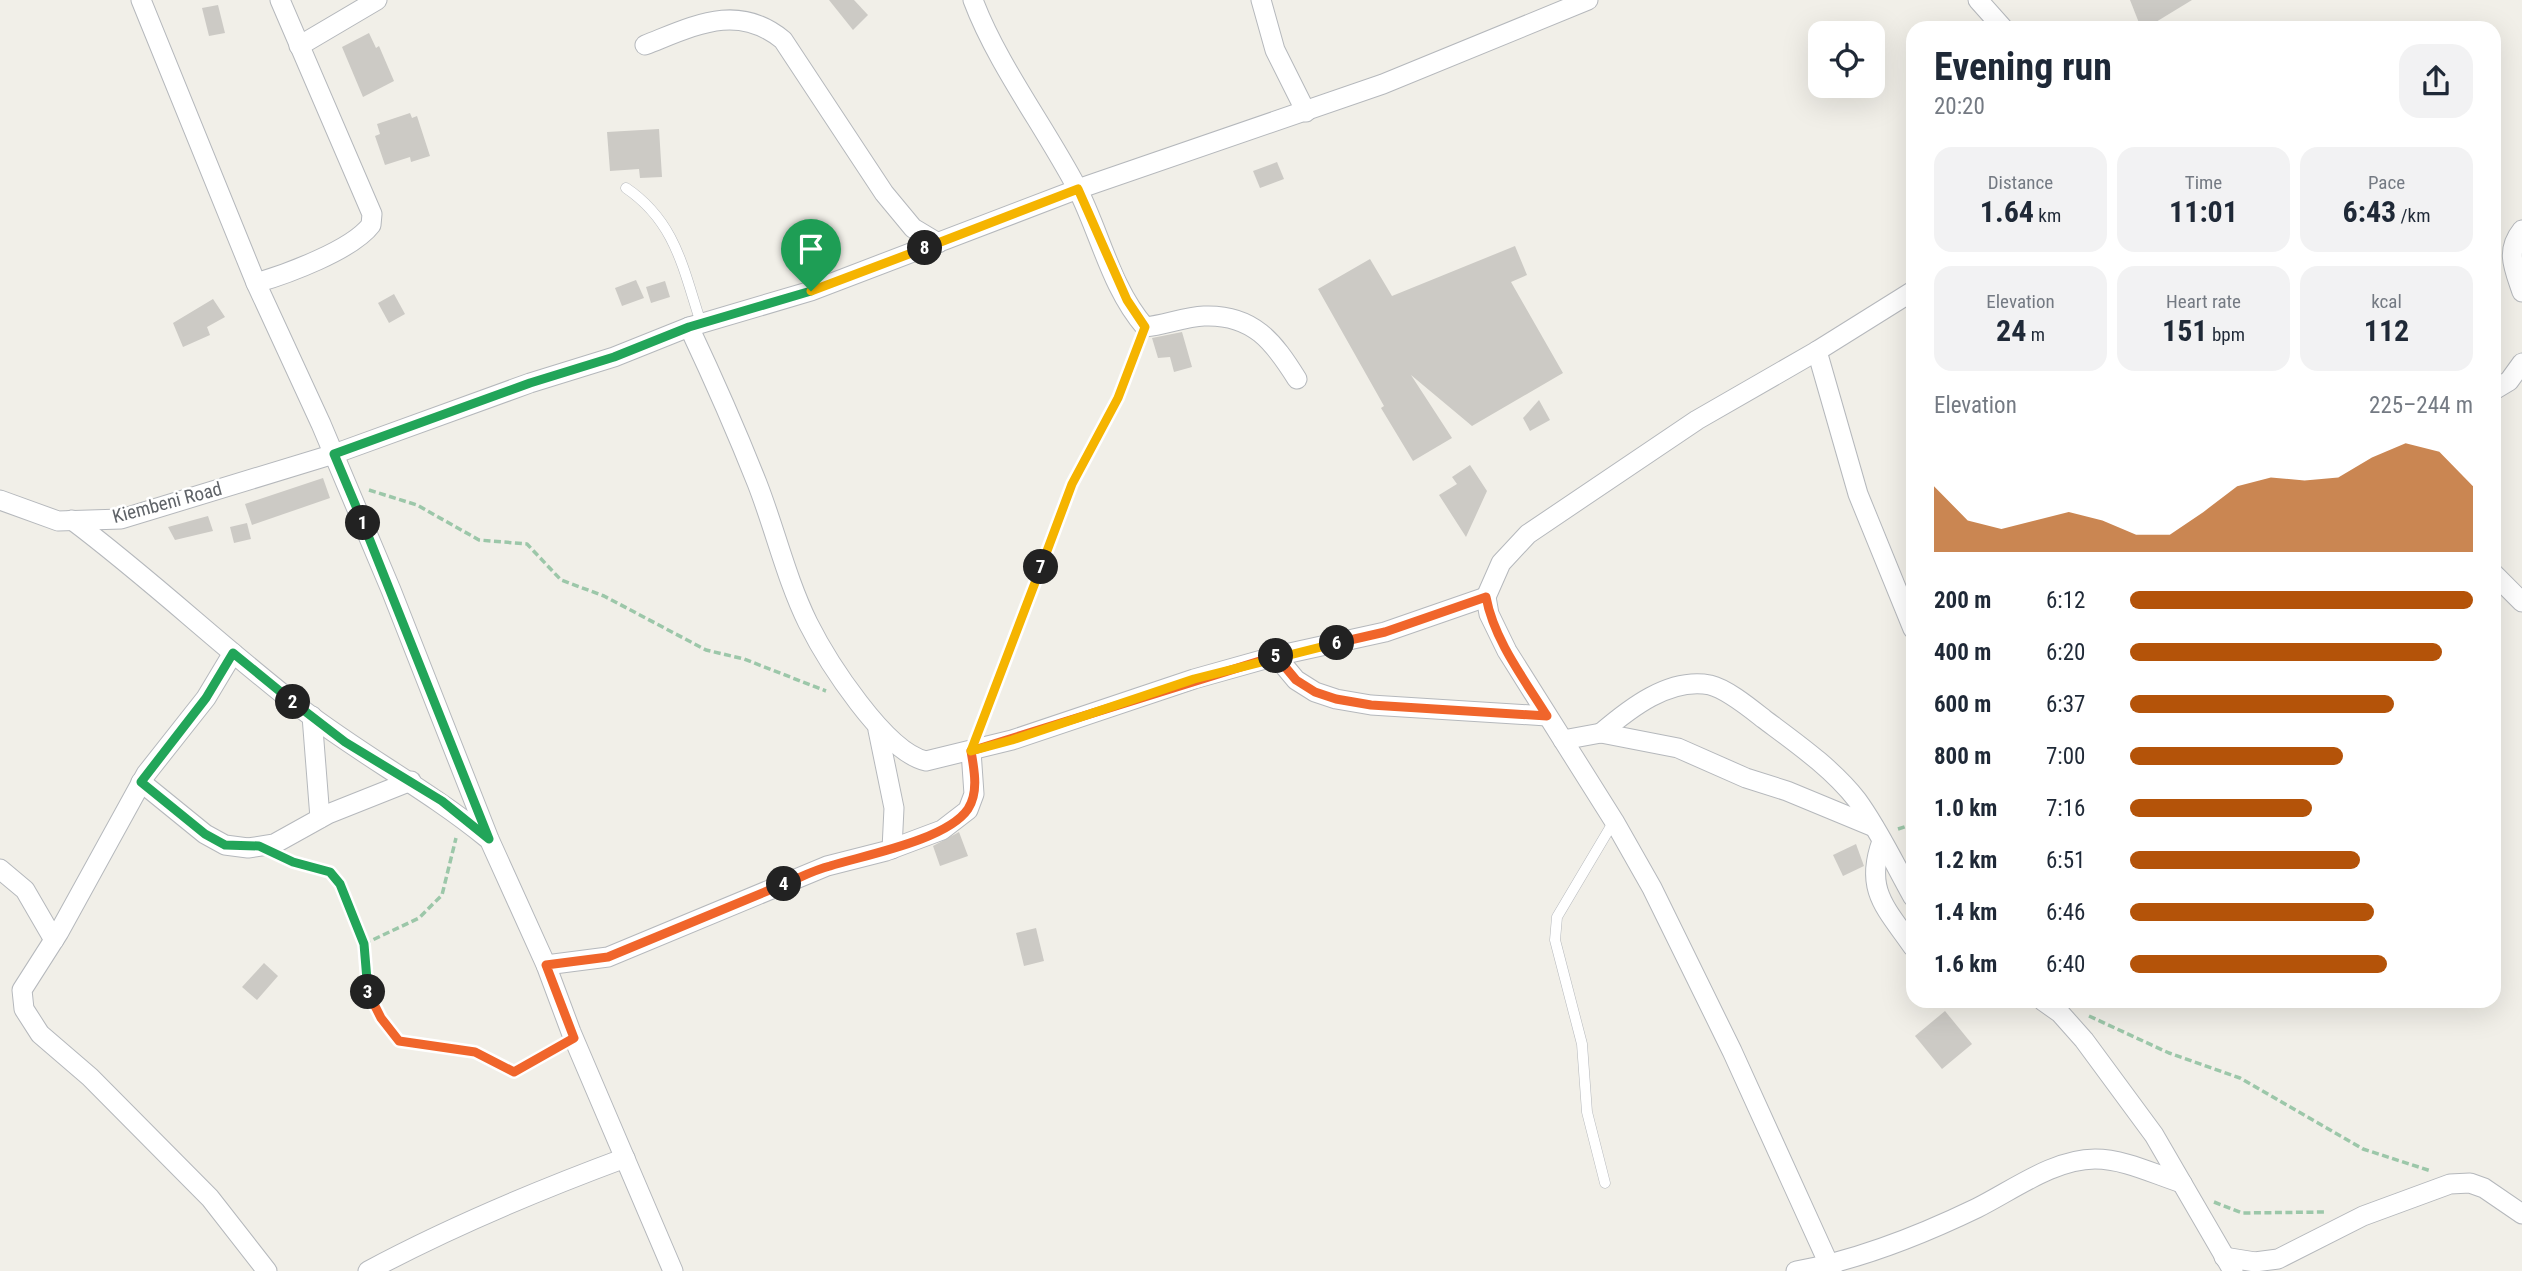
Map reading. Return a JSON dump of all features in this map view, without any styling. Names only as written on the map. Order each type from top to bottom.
[{"type":"street","points":[[141,0],[256,283],[334,454],[489,839],[546,965],[574,1038],[673,1271]]},
{"type":"street","points":[[256,283],[295,271],[358,237],[371,225],[372,214],[367,196],[280,0]]},
{"type":"street","points":[[299,46],[377,0]]},
{"type":"street","points":[[973,0],[1078,189],[1127,300],[1145,327],[1203,316],[1238,320],[1253,327],[1277,346],[1297,379]]},
{"type":"street","points":[[1261,0],[1275,50],[1306,112]]},
{"type":"street","name":"Kiembeni Road","points":[[0,500],[58,521],[121,519],[334,454],[530,383],[614,357],[695,325],[811,291],[1078,189],[1306,112],[1383,84],[1588,0]]},
{"type":"street","points":[[1978,0],[1997,21]]},
{"type":"street","points":[[645,45],[724,18],[748,19],[771,29],[783,40],[884,193],[913,228],[938,243]]},
{"type":"street","points":[[2522,230],[2512,244],[2510,253],[2522,292]]},
{"type":"street","points":[[1831,1268],[1696,976],[1614,821],[1507,651],[1489,614],[1486,597],[1501,563],[1528,534],[1697,420],[1817,351],[1906,295]]},
{"type":"street","points":[[695,325],[809,624],[876,725],[913,758],[926,761],[971,751],[1276,656],[1385,632],[1486,597]]},
{"type":"street","points":[[1817,351],[1858,494],[1906,612]]},
{"type":"street","points":[[2501,386],[2509,381],[2522,363]]},
{"type":"street","points":[[72,520],[133,566],[233,653],[345,742],[411,781],[489,839]]},
{"type":"street","points":[[2501,582],[2522,603]]},
{"type":"street","points":[[233,653],[206,698],[141,782],[54,940],[22,990],[24,1009],[40,1034],[90,1077],[210,1198],[267,1271]]},
{"type":"street","points":[[1276,656],[1296,680],[1315,692],[1336,699],[1371,705],[1547,716]]},
{"type":"street","points":[[1601,733],[1625,712],[1655,694],[1685,685],[1711,685],[1752,709],[1816,760],[1856,800],[1906,884]]},
{"type":"street","points":[[312,716],[320,818]]},
{"type":"street","points":[[876,725],[894,808],[892,849]]},
{"type":"street","points":[[1563,740],[1601,733],[1678,748],[1878,834]]},
{"type":"street","points":[[546,965],[608,957],[827,866],[892,849],[942,830],[968,810],[974,794],[971,751]]},
{"type":"street","points":[[141,782],[205,834],[225,845],[259,846],[274,844],[320,818],[411,781]]},
{"type":"street","points":[[1878,834],[1874,882],[1879,896],[1906,936]]},
{"type":"street","points":[[0,869],[25,890],[54,940]]},
{"type":"street","points":[[2053,1008],[2084,1040],[2154,1135],[2228,1264],[2278,1259],[2363,1216],[2450,1184],[2470,1183],[2484,1188],[2522,1214]]},
{"type":"street","points":[[369,1271],[434,1236],[519,1197],[625,1158]]},
{"type":"street","points":[[1796,1271],[1831,1268],[1921,1234],[2065,1163],[2094,1159],[2123,1163],[2182,1184]]},
{"type":"lane","points":[[626,188],[657,213],[670,234],[695,325]]},
{"type":"lane","points":[[1605,1183],[1587,1112],[1582,1044],[1555,940],[1557,917],[1614,821]]},
{"type":"path","points":[[971,751],[1072,484],[1118,398],[1145,327]]},
{"type":"path","points":[[346,483],[416,505],[479,540],[527,544],[561,580],[604,596],[706,650],[744,659],[858,700]]},
{"type":"path","points":[[364,944],[419,918],[442,895],[462,817]]},
{"type":"path","points":[[259,846],[293,862],[330,872],[340,884],[364,944],[367,989],[381,1018],[399,1041],[475,1052],[514,1072],[574,1038]]},
{"type":"path","points":[[2060,1013],[2085,1014],[2104,1021],[2169,1054],[2240,1079],[2364,1149],[2434,1172]]},
{"type":"path","points":[[2182,1184],[2204,1197],[2242,1213],[2309,1210],[2363,1216]]},
{"type":"building","points":[[829,0],[854,0],[868,15],[853,30]]},
{"type":"building","points":[[2130,0],[2192,0],[2158,21],[2138,21]]},
{"type":"building","points":[[218,5],[225,33],[209,36],[202,8]]},
{"type":"building","points":[[369,33],[376,48],[379,46],[394,81],[363,97],[342,47]]},
{"type":"building","points":[[410,113],[412,118],[417,116],[430,156],[411,162],[410,157],[385,165],[375,136],[380,134],[377,124]]},
{"type":"building","points":[[659,129],[662,177],[640,178],[639,169],[610,171],[607,132]]},
{"type":"building","points":[[1277,162],[1284,179],[1260,188],[1253,171]]},
{"type":"building","points":[[1515,246],[1527,275],[1511,282],[1563,373],[1472,426],[1411,375],[1452,438],[1413,461],[1381,408],[1384,406],[1318,289],[1370,259],[1392,296]]},
{"type":"building","points":[[636,280],[644,298],[622,306],[615,288]]},
{"type":"building","points":[[665,281],[670,297],[651,303],[646,287]]},
{"type":"building","points":[[394,294],[405,314],[389,323],[378,303]]},
{"type":"building","points":[[213,299],[225,317],[207,327],[210,335],[183,347],[173,323]]},
{"type":"building","points":[[1182,332],[1192,367],[1174,372],[1170,357],[1158,358],[1152,338]]},
{"type":"building","points":[[1539,400],[1550,420],[1530,431],[1523,418]]},
{"type":"building","points":[[1470,465],[1487,491],[1466,537],[1439,495],[1457,484],[1452,477]]},
{"type":"building","points":[[323,478],[330,498],[252,525],[245,504]]},
{"type":"building","points":[[208,516],[213,531],[175,540],[168,527]]},
{"type":"building","points":[[247,523],[251,539],[234,543],[230,527]]},
{"type":"building","points":[[959,832],[968,856],[940,866],[933,846]]},
{"type":"building","points":[[1856,844],[1864,866],[1843,876],[1833,855]]},
{"type":"building","points":[[1036,928],[1044,961],[1024,966],[1016,933]]},
{"type":"building","points":[[264,963],[278,976],[257,1000],[242,987]]},
{"type":"building","points":[[1945,1011],[1972,1044],[1942,1069],[1915,1036]]},
{"type":"route","points":[[811,291],[689,327],[614,357],[530,383],[334,454],[489,839],[442,801],[384,763],[345,742],[233,653],[206,698],[141,782],[205,834],[225,845],[248,848],[259,846],[293,862],[330,872],[340,884],[364,944],[367,989],[381,1018],[399,1041],[475,1052],[514,1072],[574,1038],[546,965],[608,957],[827,866],[886,851],[942,830],[968,810],[974,794],[975,776],[971,751],[1012,740],[1194,679],[1276,656],[1296,680],[1315,692],[1336,699],[1453,712],[1547,716],[1507,651],[1489,614],[1486,597],[1385,632],[1276,656],[1194,679],[1110,708],[1012,740],[971,751],[1072,484],[1118,398],[1145,327],[1137,318],[1110,265],[1078,189],[811,291]]}]
